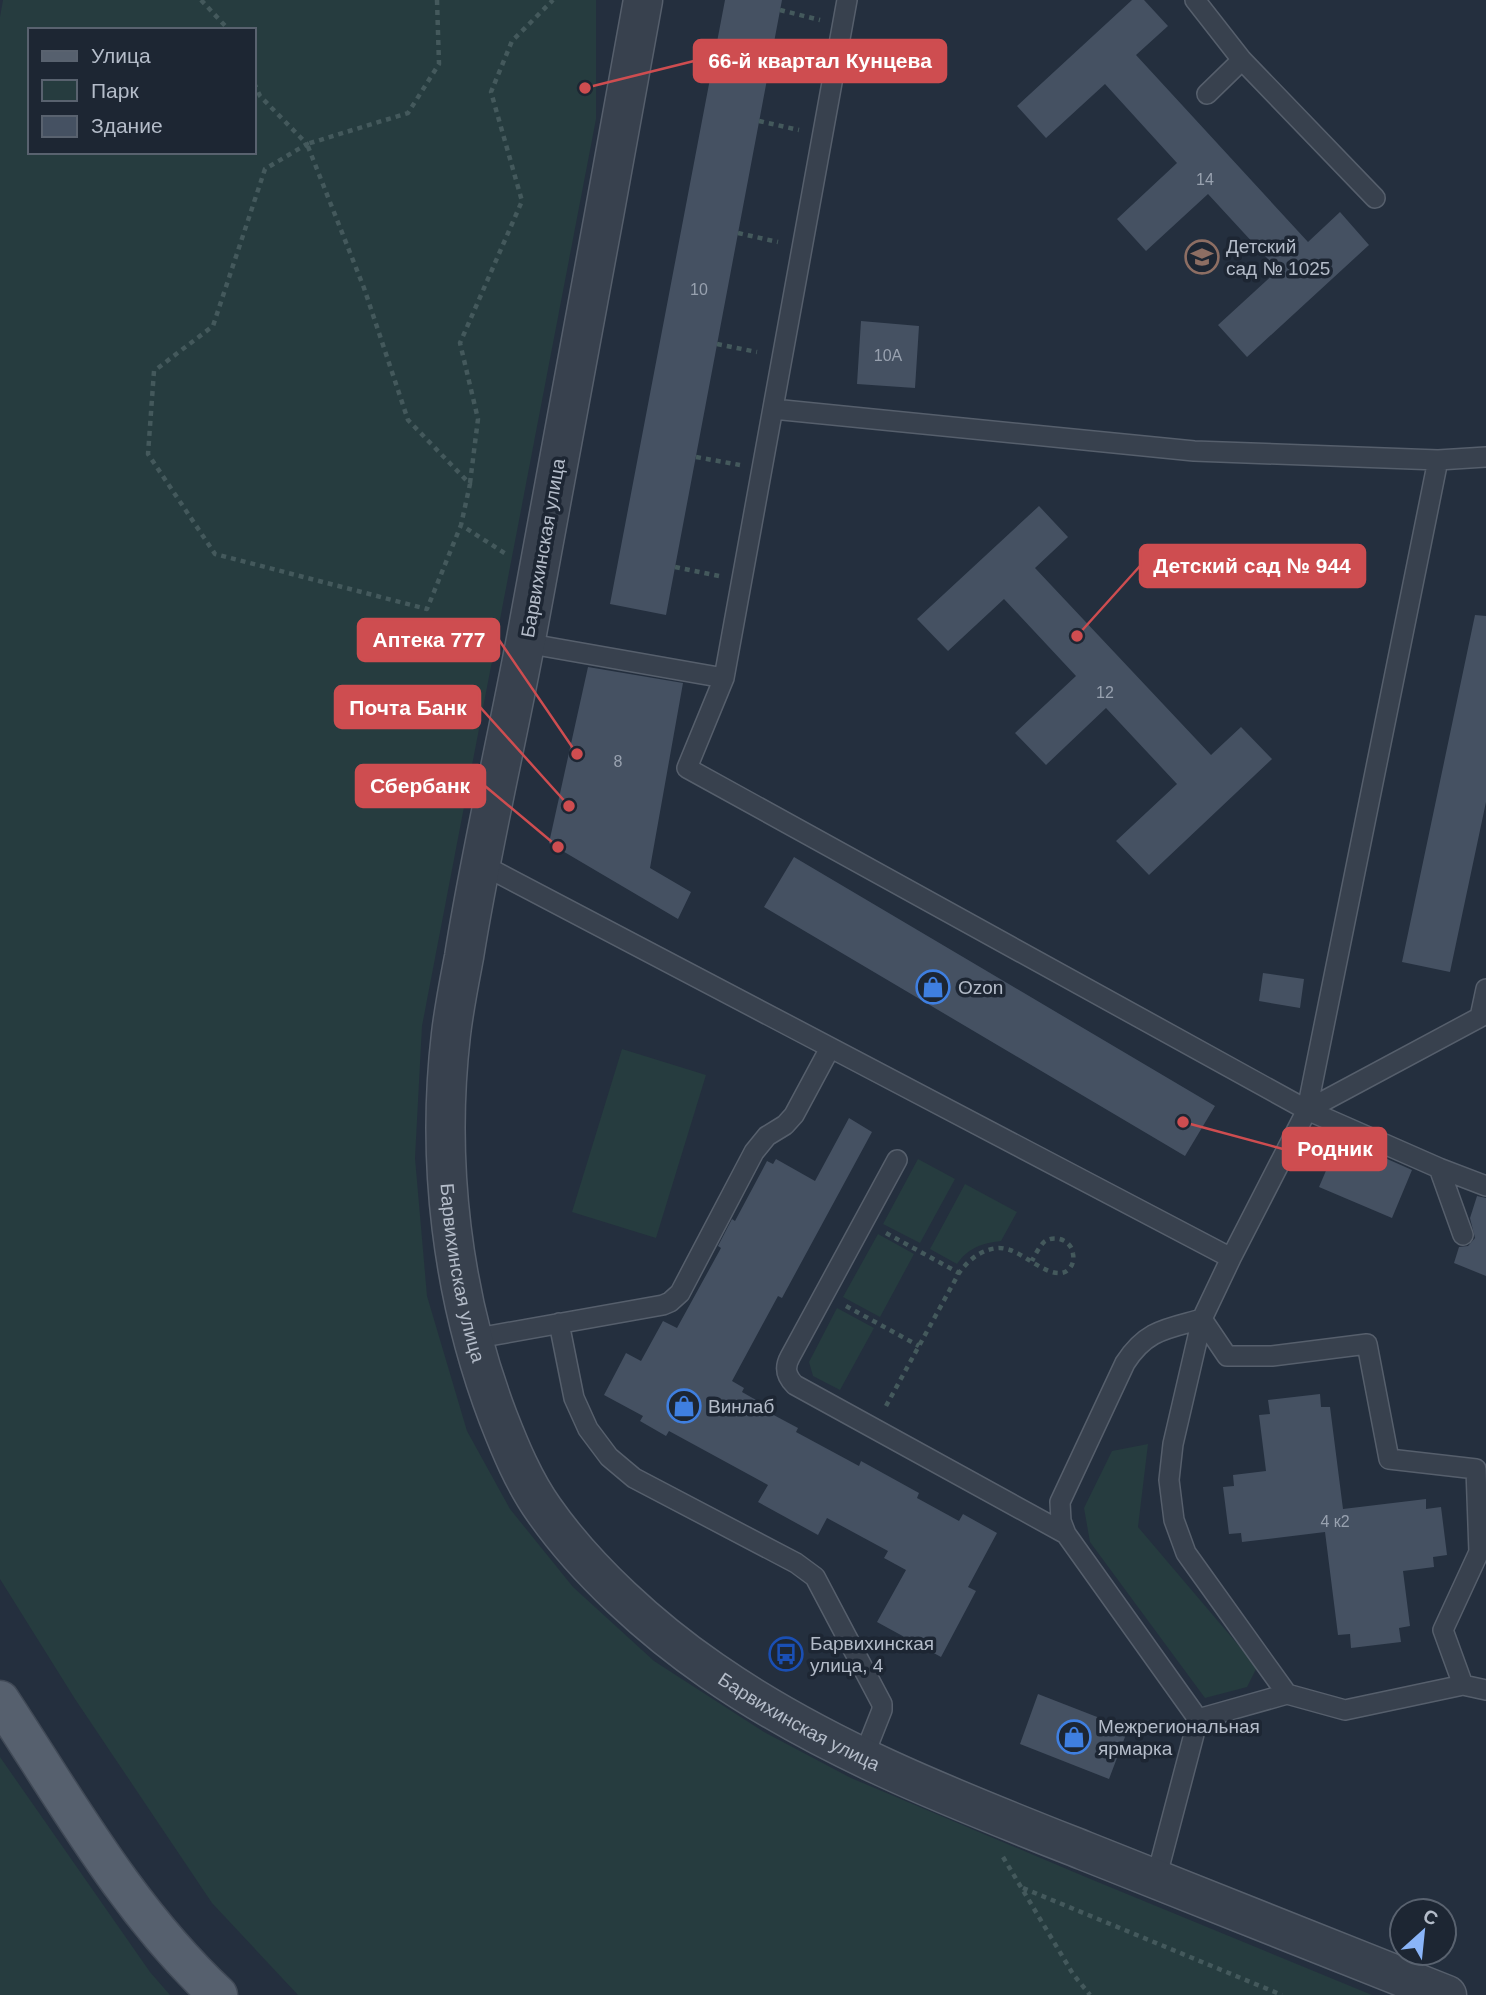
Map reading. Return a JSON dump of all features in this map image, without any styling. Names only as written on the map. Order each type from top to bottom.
[{"type":"main road","points":[[0,1700],[132,1900],[218,1995]]},
{"type":"street","name":"Барвихинская улица","points":[[643,0],[538,575],[479,863],[451,1035],[444,1136],[451,1220],[465,1313],[485,1382],[510,1447],[540,1506],[577,1552],[642,1616],[709,1669],[808,1731],[933,1790],[1447,1995]]},
{"type":"lane","points":[[847,0],[724,678],[687,768],[1307,1110],[1486,1186]]},
{"type":"lane","points":[[1195,0],[1242,60],[1375,198]]},
{"type":"lane","points":[[1207,94],[1242,60]]},
{"type":"lane","points":[[774,409],[1194,451],[1438,460],[1486,457]]},
{"type":"lane","points":[[1287,1694],[1186,1553],[1174,1520],[1169,1480],[1172,1444],[1202,1319],[1307,1110],[1438,460]]},
{"type":"lane","points":[[525,643],[724,678]]},
{"type":"lane","points":[[479,863],[1231,1258]]},
{"type":"lane","points":[[1307,1110],[1484,1017],[1486,989]]},
{"type":"lane","points":[[472,1339],[663,1304],[676,1297],[754,1152],[767,1136],[785,1125],[794,1115],[830,1048]]},
{"type":"lane","points":[[897,1160],[790,1357],[786,1370],[789,1379],[795,1385],[1066,1534]]},
{"type":"lane","points":[[1439,1168],[1464,1235]]},
{"type":"lane","points":[[1198,1719],[1066,1534],[1061,1521],[1060,1502],[1134,1349],[1156,1332],[1202,1319]]},
{"type":"lane","points":[[1202,1319],[1227,1356],[1272,1356],[1367,1345],[1389,1459],[1476,1469],[1479,1552],[1443,1630],[1463,1685]]},
{"type":"lane","points":[[559,1323],[571,1388],[580,1415],[609,1457],[634,1478],[796,1563],[815,1577],[882,1704],[863,1758]]},
{"type":"lane","points":[[1198,1719],[1287,1694],[1345,1710],[1463,1685],[1486,1690]]},
{"type":"lane","points":[[1156,1879],[1198,1719]]},
{"type":"path","points":[[201,0],[227,28]]},
{"type":"path","points":[[437,0],[439,64],[408,113],[307,144],[265,169],[213,326],[154,371],[148,454],[215,554],[427,609],[461,525],[470,484],[478,419],[460,344],[522,201],[491,92],[512,41],[553,0]]},
{"type":"path","points":[[780,10],[843,25]]},
{"type":"path","points":[[256,87],[260,96],[307,144],[364,288],[408,420],[470,484]]},
{"type":"path","points":[[759,121],[823,135]]},
{"type":"path","points":[[738,233],[803,247]]},
{"type":"path","points":[[717,344],[783,358]]},
{"type":"path","points":[[696,457],[762,470]]},
{"type":"path","points":[[461,525],[538,575]]},
{"type":"path","points":[[675,567],[742,581]]},
{"type":"path","points":[[863,1221],[959,1273]]},
{"type":"path","points":[[874,1428],[967,1261],[980,1253],[998,1248],[1011,1250],[1054,1273],[1064,1273],[1072,1264],[1073,1253],[1065,1241],[1053,1238],[1043,1243],[1032,1261]]},
{"type":"path","points":[[824,1294],[919,1346]]},
{"type":"path","points":[[1007,1820],[1000,1851],[1073,1974],[1090,1995]]},
{"type":"path","points":[[1023,1888],[1282,1995]]},
{"type":"green space","points":[[3,0],[596,0],[596,119],[422,1026],[415,1158],[427,1296],[467,1431],[510,1509],[573,1587],[654,1661],[764,1732],[851,1778],[1372,1995],[298,1995],[212,1903],[75,1699],[0,1579],[0,17]]},
{"type":"green space","points":[[622,1049],[706,1075],[656,1238],[572,1212]]},
{"type":"green space","points":[[918,1159],[955,1179],[920,1243],[883,1224]]},
{"type":"green space","points":[[965,1184],[1017,1212],[1001,1241],[976,1247],[957,1264],[930,1249]]},
{"type":"green space","points":[[878,1234],[914,1254],[880,1317],[843,1297]]},
{"type":"green space","points":[[837,1308],[874,1328],[840,1390],[813,1376],[809,1362]]},
{"type":"green space","points":[[1148,1444],[1138,1527],[1257,1667],[1247,1687],[1205,1698],[1090,1542],[1084,1508],[1112,1451]]},
{"type":"green space","points":[[0,1757],[150,1972],[170,1995],[0,1995]]},
{"type":"building","points":[[725,0],[782,0],[666,615],[610,604]]},
{"type":"building","points":[[1132,0],[1144,0],[1168,26],[1136,55],[1308,242],[1340,212],[1369,245],[1247,357],[1218,325],[1278,270],[1208,194],[1146,251],[1117,219],[1177,163],[1105,84],[1046,138],[1017,106]]},
{"type":"building","points":[[861,321],[919,326],[915,388],[857,384]]},
{"type":"building","points":[[1039,506],[1068,537],[1035,568],[1211,755],[1241,727],[1272,759],[1149,875],[1116,841],[1177,784],[1106,708],[1046,765],[1015,733],[1076,676],[1004,599],[948,651],[917,619]]},
{"type":"building","points":[[1475,615],[1486,616],[1486,802],[1450,972],[1402,962]]},
{"type":"building","points":[[588,667],[683,683],[650,868],[691,892],[678,919],[549,843]]},
{"type":"building","points":[[794,857],[1215,1106],[1185,1156],[764,907]]},
{"type":"building","points":[[1263,973],[1304,979],[1300,1008],[1259,1001]]},
{"type":"building","points":[[849,1118],[872,1132],[782,1298],[778,1296],[732,1381],[744,1388],[742,1392],[770,1408],[768,1412],[798,1428],[796,1432],[859,1466],[861,1461],[919,1493],[917,1498],[959,1521],[963,1514],[997,1533],[968,1587],[976,1591],[941,1657],[877,1622],[906,1570],[884,1558],[888,1551],[827,1518],[818,1535],[758,1502],[768,1485],[669,1431],[666,1436],[640,1421],[643,1416],[604,1395],[626,1353],[641,1361],[663,1321],[677,1328],[721,1248],[718,1246],[732,1219],[735,1221],[767,1161],[773,1164],[776,1159],[815,1181]]},
{"type":"building","points":[[1340,1138],[1412,1170],[1392,1218],[1319,1187]]},
{"type":"building","points":[[1477,1196],[1486,1198],[1486,1276],[1454,1263],[1459,1247],[1468,1246],[1475,1238],[1470,1218]]},
{"type":"building","points":[[1320,1394],[1321,1407],[1330,1407],[1343,1509],[1426,1499],[1426,1509],[1441,1507],[1447,1555],[1433,1557],[1434,1567],[1403,1571],[1410,1626],[1399,1628],[1401,1642],[1351,1648],[1350,1634],[1338,1635],[1325,1532],[1242,1542],[1241,1533],[1229,1534],[1223,1487],[1234,1486],[1233,1475],[1266,1471],[1259,1415],[1270,1414],[1268,1400]]},
{"type":"building","name":"Межрегиональная ярмарка","points":[[1038,1694],[1128,1729],[1109,1779],[1020,1744]]},
{"type":"place","name":"66-й квартал Кунцева","points":[[585,88]]},
{"type":"place","name":"Детский сад № 1025","points":[[1202,257]]},
{"type":"place","name":"Детский сад № 944","points":[[1077,636]]},
{"type":"place","name":"Аптека 777","points":[[577,754]]},
{"type":"place","name":"Почта Банк","points":[[569,806]]},
{"type":"place","name":"Сбербанк","points":[[558,847]]},
{"type":"place","name":"Ozon","points":[[933,987]]},
{"type":"place","name":"Родник","points":[[1183,1122]]},
{"type":"place","name":"Винлаб","points":[[684,1406]]},
{"type":"place","name":"Барвихинская улица, 4","points":[[786,1654]]},
{"type":"place","name":"Межрегиональная ярмарка","points":[[1074,1737]]}]
